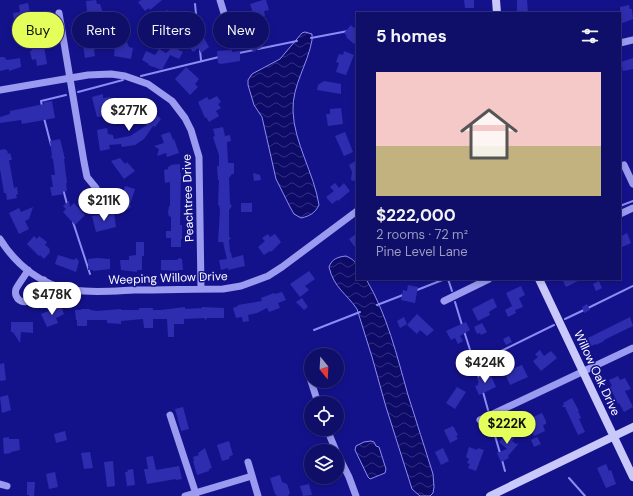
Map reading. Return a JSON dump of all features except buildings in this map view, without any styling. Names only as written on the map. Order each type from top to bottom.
[{"type":"street","points":[[220,0],[224,12]]},
{"type":"street","points":[[496,0],[496,12]]},
{"type":"street","points":[[621,43],[633,40]]},
{"type":"street","points":[[64,46],[85,170],[87,176],[96,188]]},
{"type":"street","name":"Peachtree Drive","points":[[0,90],[88,75],[111,74],[125,76],[148,84],[172,101],[185,118],[193,135],[199,157],[201,289]]},
{"type":"street","points":[[624,165],[633,184]]},
{"type":"street","points":[[621,214],[633,208]]},
{"type":"street","name":"Weeping Willow Drive","points":[[0,239],[10,254],[22,266],[44,280],[64,288],[88,291],[223,289],[241,286],[268,276],[356,212]]},
{"type":"street","points":[[28,270],[16,290],[16,296],[20,300],[25,302],[30,300],[44,280]]},
{"type":"street","points":[[444,302],[487,280]]},
{"type":"street","name":"Willow Oak Drive","points":[[539,280],[633,477]]},
{"type":"street","points":[[480,420],[633,348]]},
{"type":"street","points":[[170,415],[196,494]]},
{"type":"street","points":[[490,496],[633,428]]},
{"type":"street","points":[[248,462],[258,496]]},
{"type":"street","points":[[344,466],[350,477],[356,496]]},
{"type":"street","points":[[185,496],[196,494],[252,476]]},
{"type":"water","points":[[305,32],[312,34],[312,40],[295,92],[293,111],[294,123],[300,146],[313,181],[319,205],[312,214],[301,218],[294,214],[276,179],[262,117],[254,105],[248,80],[252,74],[280,59],[302,33]]},
{"type":"water","points":[[346,256],[355,262],[356,280],[367,280],[386,321],[433,474],[434,487],[433,493],[430,496],[420,496],[412,489],[357,309],[337,285],[331,274],[329,267],[333,260]]},
{"type":"water","points":[[371,441],[379,447],[386,469],[385,473],[370,479],[355,450],[356,446],[364,442]]},
{"type":"waterway","points":[[195,4],[196,12]]},
{"type":"waterway","points":[[311,38],[348,31]]},
{"type":"waterway","points":[[258,49],[297,41]]},
{"type":"waterway","points":[[200,50],[201,60]]},
{"type":"waterway","points":[[239,53],[254,50]]},
{"type":"waterway","points":[[141,76],[219,57]]},
{"type":"waterway","points":[[78,92],[123,80]]},
{"type":"waterway","points":[[42,106],[41,101],[66,95]]},
{"type":"waterway","points":[[44,118],[51,145]]},
{"type":"waterway","points":[[63,189],[67,204]]},
{"type":"waterway","points":[[621,206],[633,201]]},
{"type":"waterway","points":[[73,222],[90,274]]},
{"type":"waterway","points":[[417,290],[442,280]]},
{"type":"waterway","points":[[448,280],[452,291]]},
{"type":"waterway","points":[[588,308],[633,286]]},
{"type":"waterway","points":[[377,305],[403,295]]},
{"type":"waterway","points":[[455,302],[462,325]]},
{"type":"waterway","points":[[565,319],[584,310]]},
{"type":"waterway","points":[[314,330],[360,312]]},
{"type":"waterway","points":[[475,364],[554,325]]},
{"type":"waterway","points":[[464,331],[479,378]]},
{"type":"waterway","points":[[483,392],[488,410]]},
{"type":"waterway","points":[[491,422],[500,453]]},
{"type":"waterway","points":[[502,460],[505,471]]},
{"type":"waterway","points":[[569,478],[585,496]]}]
